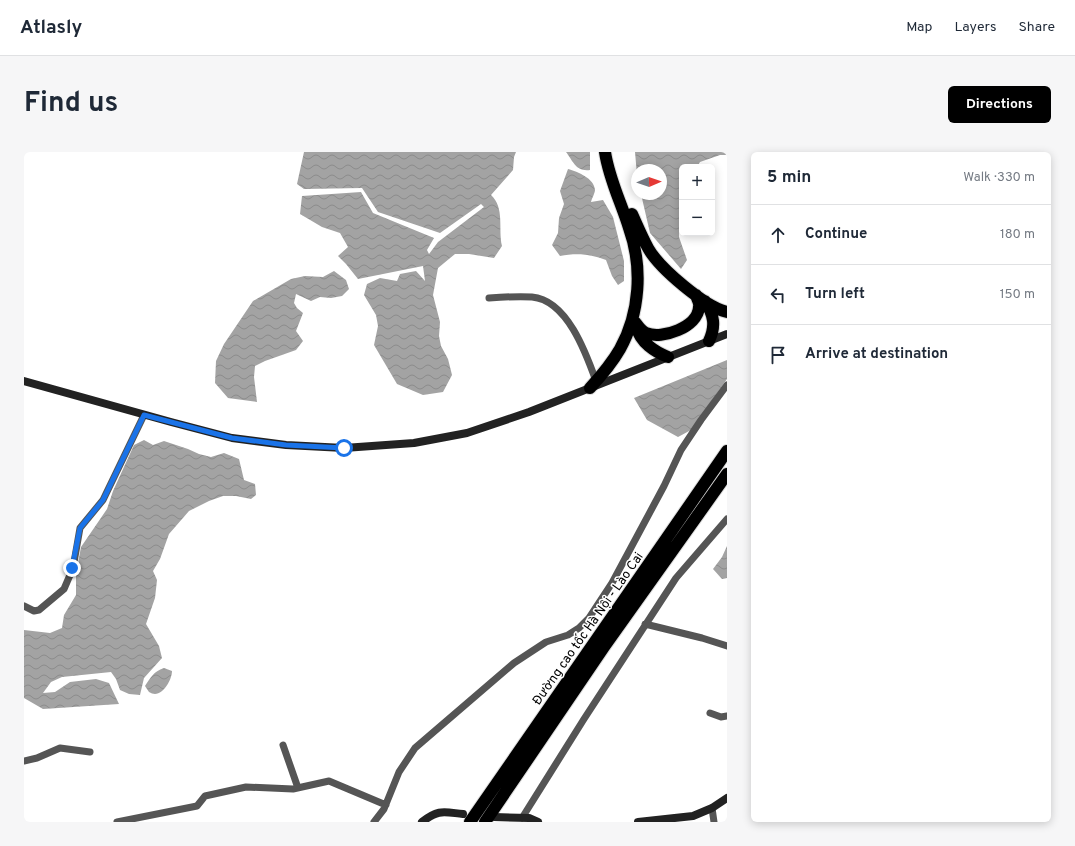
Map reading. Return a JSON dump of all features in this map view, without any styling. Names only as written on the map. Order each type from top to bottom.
[{"type":"highway","points":[[605,152],[611,177],[630,228],[633,242],[637,266],[635,316],[638,333],[644,342],[657,353],[668,357]]},
{"type":"highway","points":[[613,152],[630,209],[648,250],[668,272],[701,298],[722,311],[727,312]]},
{"type":"highway","points":[[635,316],[640,329],[646,333],[662,335],[687,326],[693,320],[701,298]]},
{"type":"highway","points":[[701,298],[713,316],[713,333],[708,341]]},
{"type":"highway","points":[[593,385],[619,350],[635,316]]},
{"type":"highway","name":"Đường cao tốc Hà Nội - Lào Cai","points":[[467,818],[727,451]]},
{"type":"highway","name":"Đường cao tốc Hà Nội - Lào Cai","points":[[490,820],[604,647],[727,474]]},
{"type":"main road","points":[[24,381],[232,438],[286,445],[344,448],[414,443],[467,433],[529,412],[593,385],[727,334]]},
{"type":"main road","points":[[638,822],[693,816],[712,808],[727,798]]},
{"type":"main road","points":[[422,822],[436,813],[467,818]]},
{"type":"main road","points":[[490,820],[529,818],[538,822]]},
{"type":"street","points":[[489,298],[532,297],[540,299],[552,306],[565,317],[576,332],[593,385]]},
{"type":"street","points":[[374,822],[386,805],[399,772],[416,748],[514,663],[546,642],[568,635],[579,628],[589,618],[612,583],[664,486],[681,450],[701,420],[727,386]]},
{"type":"street","points":[[24,606],[34,611],[39,610],[64,589],[72,568],[80,528],[103,500],[144,415]]},
{"type":"street","points":[[522,818],[645,624],[676,578],[727,519]]},
{"type":"street","points":[[645,624],[702,638],[727,646]]},
{"type":"street","points":[[710,713],[720,717],[727,716]]},
{"type":"street","points":[[283,745],[298,788]]},
{"type":"street","points":[[24,761],[37,758],[60,748],[90,752]]},
{"type":"street","points":[[118,822],[197,806],[205,796],[246,787],[293,789],[329,781],[386,805]]},
{"type":"street","points":[[712,808],[714,822]]},
{"type":"water","points":[[304,152],[516,152],[513,170],[491,195],[500,212],[502,246],[494,258],[469,254],[455,254],[438,268],[433,295],[440,322],[439,336],[441,346],[448,359],[452,375],[443,392],[423,395],[397,384],[374,345],[378,326],[376,315],[364,295],[367,284],[380,278],[397,281],[400,274],[416,271],[425,281],[423,266],[358,279],[338,256],[348,247],[340,233],[322,227],[300,214],[302,196],[361,192],[373,213],[434,238],[427,250],[429,254],[438,242],[484,207],[481,204],[440,233],[378,212],[362,188],[304,189],[297,184]]},
{"type":"water","points":[[566,152],[590,152],[590,170],[578,168]]},
{"type":"water","points":[[635,152],[727,152],[727,155],[720,155],[700,162],[699,164],[679,164],[679,237],[687,260],[681,269],[650,233],[642,200],[667,200],[667,164],[636,164]]},
{"type":"water","points":[[568,169],[581,174],[592,182],[595,193],[591,202],[603,200],[613,217],[624,261],[624,281],[618,285],[612,276],[606,260],[595,256],[560,256],[552,245],[558,233],[559,218],[564,204],[560,191]]},
{"type":"water","points":[[334,271],[346,280],[349,289],[342,296],[331,298],[320,297],[311,301],[296,294],[294,303],[303,313],[296,331],[303,341],[296,350],[255,366],[254,377],[257,402],[228,398],[215,383],[216,361],[224,344],[253,301],[291,279],[305,276],[323,277]]},
{"type":"water","points":[[727,360],[727,379],[691,430],[678,437],[647,420],[634,398]]},
{"type":"water","points":[[144,440],[153,445],[164,441],[211,457],[224,453],[239,459],[244,480],[255,484],[256,495],[251,499],[236,496],[223,496],[209,501],[189,511],[169,534],[160,559],[153,571],[157,580],[155,598],[146,624],[159,646],[162,658],[144,678],[140,695],[129,694],[120,690],[116,679],[111,672],[62,677],[51,682],[43,693],[55,692],[70,682],[96,679],[109,683],[119,704],[43,709],[24,698],[24,630],[50,633],[62,628],[64,615],[76,595],[76,574],[81,547],[107,509],[113,491],[134,445]]},
{"type":"water","points":[[727,546],[727,578],[722,579],[713,569],[722,557]]},
{"type":"water","points":[[164,668],[172,671],[171,678],[167,686],[158,693],[154,694],[149,692],[145,686],[155,673]]},
{"type":"route","points":[[72,568],[80,528],[103,500],[144,415],[232,438],[286,445],[344,448]]}]
